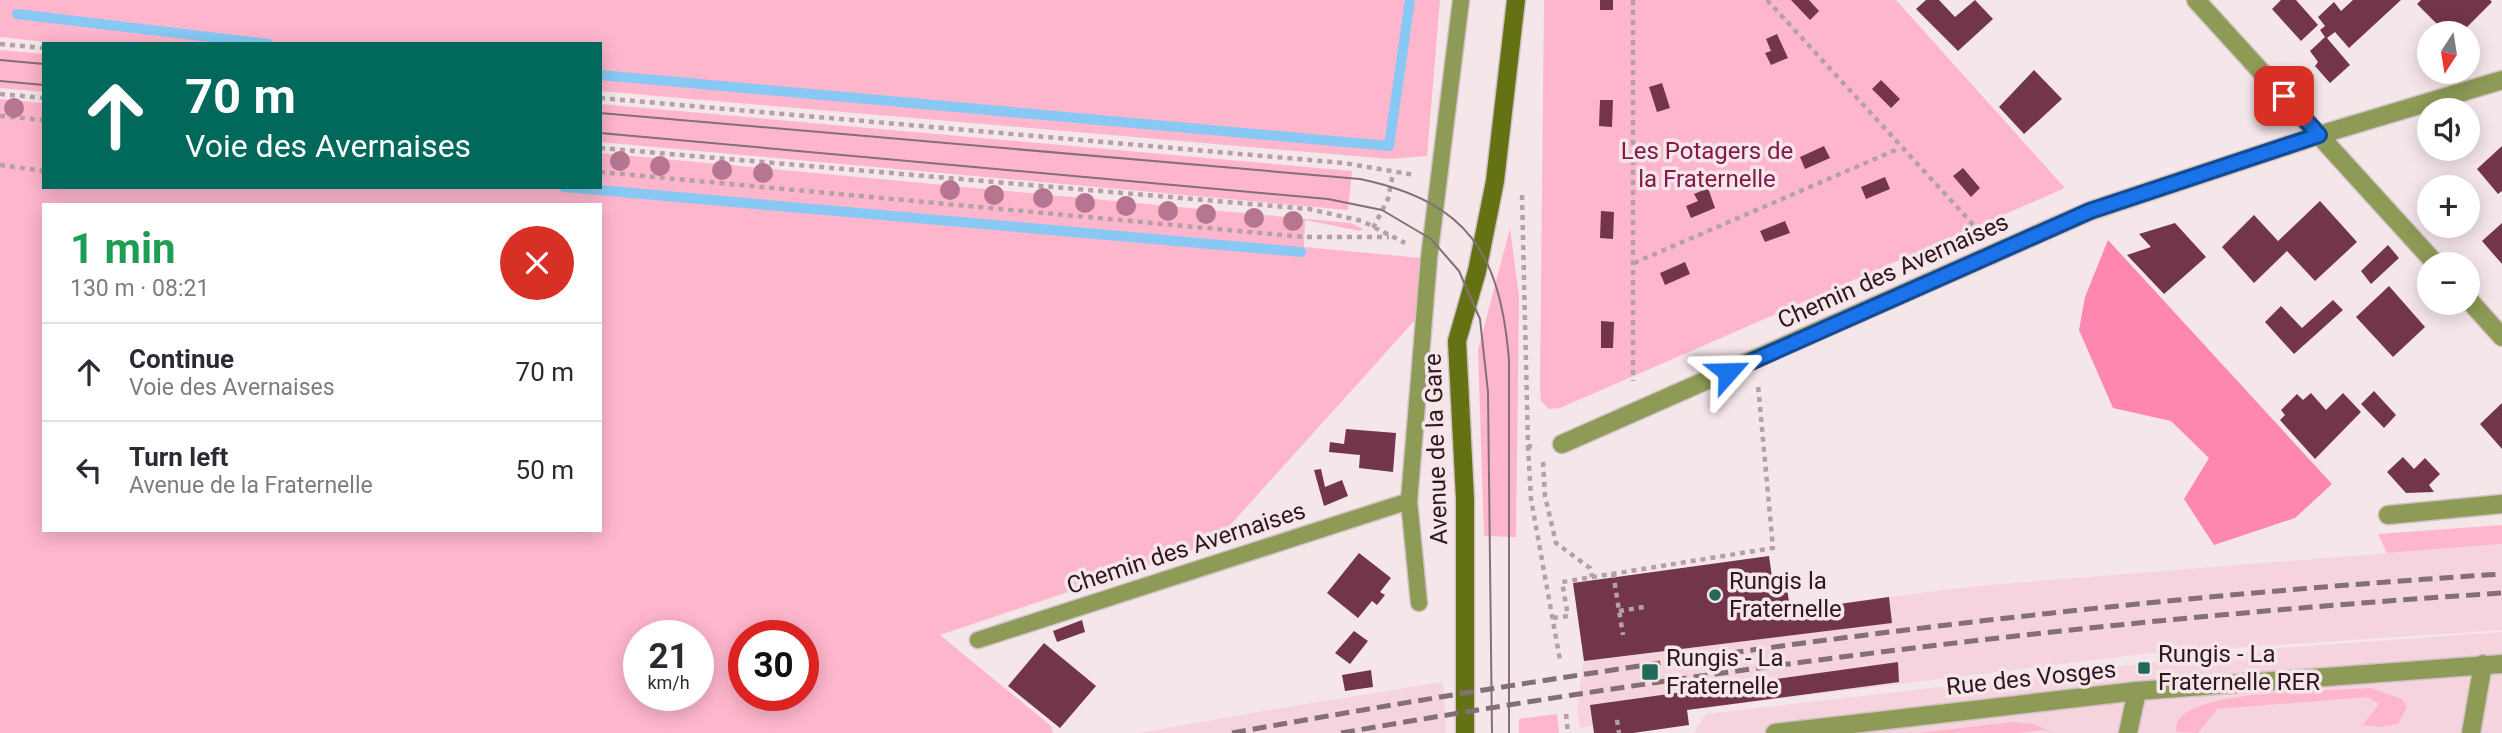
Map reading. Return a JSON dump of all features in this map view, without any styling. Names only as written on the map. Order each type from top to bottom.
[{"type":"main road","name":"Avenue de la Gare","points":[[1465,733],[1465,499],[1457,341],[1477,271],[1494,181],[1516,0]]},
{"type":"street","points":[[2196,0],[2426,252]]},
{"type":"street","name":"Chemin des Avernaises","points":[[1562,444],[2090,211],[2319,135],[2502,80]]},
{"type":"street","points":[[2480,312],[2502,337]]},
{"type":"street","points":[[2388,514],[2502,504]]},
{"type":"street","points":[[2470,733],[2483,664]]},
{"type":"street","name":"Rue des Vosges","points":[[1775,733],[2137,691],[2502,664]]},
{"type":"street","points":[[2128,733],[2137,691]]},
{"type":"lane","points":[[1419,603],[1409,501],[1429,258],[1461,0]]},
{"type":"lane","name":"Chemin des Avernaises","points":[[978,640],[1409,501]]},
{"type":"path","points":[[1633,0],[1633,381]]},
{"type":"path","points":[[1767,0],[1979,232]]},
{"type":"path","points":[[0,44],[42,48]]},
{"type":"path","points":[[0,94],[42,98]]},
{"type":"path","points":[[602,98],[1344,163],[1393,174],[1440,177]]},
{"type":"path","points":[[0,116],[42,120]]},
{"type":"path","points":[[602,148],[1309,209],[1362,221],[1429,258]]},
{"type":"path","points":[[1634,263],[1900,148]]},
{"type":"path","points":[[0,165],[42,171]]},
{"type":"path","points":[[602,172],[1304,237],[1394,237]]},
{"type":"path","points":[[1373,228],[1388,199],[1393,174]]},
{"type":"path","points":[[1523,187],[1521,208],[1531,499],[1560,660]]},
{"type":"path","points":[[1553,618],[1568,616],[1562,582],[1773,548],[1755,360]]},
{"type":"path","points":[[1528,446],[1542,447]]},
{"type":"path","points":[[1543,459],[1545,496],[1556,543],[1590,568],[1592,577]]},
{"type":"path","points":[[1613,573],[1623,635]]},
{"type":"path","points":[[1619,611],[1644,607]]},
{"type":"path","points":[[1566,714],[1568,733]]},
{"type":"path","points":[[1617,720],[1619,733]]},
{"type":"shaded area","points":[[2108,240],[2332,484],[2295,518],[2214,545],[2184,499],[2209,458],[2171,421],[2113,408],[2079,330],[2085,297]]},
{"type":"shaded area","points":[[2502,544],[2502,630],[2143,654],[1687,710],[1689,725],[1633,733],[1594,733],[1593,726],[1580,728],[1577,707],[1584,661],[1772,576],[1785,575],[1790,609],[1977,586]]},
{"type":"shaded area","points":[[2502,632],[2502,733],[1694,733],[1706,714],[2279,648]]},
{"type":"shaded area","points":[[1443,682],[1446,733],[1139,733],[1275,709]]},
{"type":"green space","points":[[0,0],[1440,0],[1427,156],[1389,159],[602,91],[602,42],[46,42],[0,37]]},
{"type":"green space","name":"Les Potagers de la Fraternelle","points":[[1544,0],[1896,0],[2065,188],[1560,408],[1549,409],[1541,401],[1540,389]]},
{"type":"green space","points":[[0,50],[42,54],[42,92],[0,88]]},
{"type":"green space","points":[[0,99],[42,103],[42,189],[602,189],[602,153],[1351,223],[1363,229],[1360,231],[1305,220],[1304,247],[1422,258],[1417,318],[1214,543],[940,635],[1051,726],[1053,733],[0,733]]},
{"type":"green space","points":[[602,104],[1352,171],[1348,210],[602,142]]},
{"type":"green space","points":[[1510,228],[1519,296],[1516,537],[1484,536],[1478,350]]},
{"type":"green space","points":[[2502,525],[2502,544],[2387,553],[2378,534]]},
{"type":"green space","points":[[2371,688],[2402,699],[2407,707],[2398,724],[2380,727],[2363,725],[2379,704],[2368,697],[2217,709],[2198,733],[2176,732],[2177,722],[2184,714],[2199,706],[2221,700],[2273,693]]},
{"type":"green space","points":[[1557,714],[1559,733],[1519,733],[1519,719]]},
{"type":"green space","points":[[2013,722],[2033,724],[2053,733],[2043,730],[2017,733],[1918,733]]},
{"type":"building","points":[[1600,0],[1613,0],[1613,10],[1600,10]]},
{"type":"building","points":[[1791,0],[1809,0],[1819,11],[1810,20]]},
{"type":"building","points":[[1926,0],[1939,0],[1955,17],[1975,0],[1993,19],[1958,51],[1916,9]]},
{"type":"building","points":[[2281,0],[2296,0],[2318,25],[2301,41],[2272,9]]},
{"type":"building","points":[[2353,0],[2401,0],[2349,48],[2335,32],[2327,38],[2350,65],[2330,83],[2315,66],[2318,62],[2310,51],[2325,37],[2320,30],[2325,26],[2318,17],[2334,2],[2341,11]]},
{"type":"building","points":[[2421,0],[2492,2],[2473,21],[2434,21],[2417,4]]},
{"type":"building","points":[[1777,34],[1788,58],[1771,65],[1765,53],[1771,51],[1766,39]]},
{"type":"building","points":[[2034,70],[2062,99],[2024,134],[1999,107]]},
{"type":"building","points":[[1881,80],[1900,99],[1891,108],[1872,89]]},
{"type":"building","points":[[1662,83],[1670,108],[1657,112],[1649,87]]},
{"type":"building","points":[[1600,100],[1613,100],[1612,127],[1599,126]]},
{"type":"building","points":[[1824,146],[1830,158],[1805,169],[1800,157]]},
{"type":"building","points":[[2502,146],[2502,191],[2498,194],[2477,169]]},
{"type":"building","points":[[1963,168],[1980,188],[1971,197],[1953,176]]},
{"type":"building","points":[[1885,177],[1890,189],[1866,199],[1861,187]]},
{"type":"building","points":[[1708,188],[1715,208],[1691,218],[1686,206],[1698,201],[1694,194]]},
{"type":"building","points":[[2320,201],[2357,242],[2315,281],[2287,251],[2254,283],[2222,247],[2254,215],[2278,241]]},
{"type":"building","points":[[1601,211],[1614,212],[1613,239],[1600,238]]},
{"type":"building","points":[[1785,221],[1790,233],[1765,242],[1760,231]]},
{"type":"building","points":[[2175,223],[2206,257],[2164,294],[2127,255],[2151,247],[2139,234]]},
{"type":"building","points":[[2502,223],[2502,264],[2482,241]]},
{"type":"building","points":[[2388,245],[2399,258],[2371,284],[2361,271]]},
{"type":"building","points":[[1685,262],[1690,274],[1665,285],[1660,273]]},
{"type":"building","points":[[2389,286],[2425,327],[2393,357],[2356,317]]},
{"type":"building","points":[[2333,300],[2343,310],[2294,354],[2265,322],[2281,306],[2302,328]]},
{"type":"building","points":[[1601,321],[1614,322],[1613,348],[1601,348]]},
{"type":"building","points":[[2374,391],[2396,415],[2384,428],[2361,404]]},
{"type":"building","points":[[2311,393],[2326,410],[2343,393],[2361,412],[2315,459],[2280,420],[2285,415],[2281,410],[2297,394],[2303,400]]},
{"type":"building","points":[[2502,403],[2502,449],[2480,424]]},
{"type":"building","points":[[1346,429],[1396,433],[1393,472],[1359,468],[1360,455],[1329,452],[1330,442],[1344,444]]},
{"type":"building","points":[[2403,457],[2414,469],[2425,458],[2440,474],[2429,485],[2434,492],[2406,493],[2387,472]]},
{"type":"building","points":[[1321,469],[1325,487],[1342,480],[1348,496],[1324,506],[1314,470]]},
{"type":"building","points":[[1359,553],[1391,578],[1380,592],[1385,595],[1377,605],[1372,601],[1358,618],[1327,593]]},
{"type":"building","points":[[1769,556],[1772,577],[1785,575],[1790,609],[1777,613],[1889,597],[1892,623],[1584,661],[1573,583]]},
{"type":"building","points":[[1082,620],[1085,632],[1057,642],[1053,631]]},
{"type":"building","points":[[1354,631],[1368,641],[1350,664],[1335,653]]},
{"type":"building","points":[[1044,643],[1096,686],[1060,728],[1008,686]]},
{"type":"building","points":[[1898,662],[1899,682],[1687,710],[1689,725],[1633,733],[1594,733],[1590,705]]},
{"type":"building","points":[[1371,670],[1373,687],[1345,691],[1342,675]]},
{"type":"waterway","points":[[602,75],[1389,146],[1410,0]]},
{"type":"waterway","points":[[17,14],[251,42]]},
{"type":"waterway","points":[[587,189],[1301,252]]},
{"type":"tram line","points":[[0,60],[42,64]]},
{"type":"tram line","points":[[0,81],[42,85]]},
{"type":"tram line","points":[[602,113],[1360,179],[1397,189],[1428,202],[1453,218],[1472,238],[1487,262],[1497,290],[1509,360],[1509,733]]},
{"type":"tram line","points":[[602,133],[1328,199],[1382,210],[1431,239],[1459,271],[1480,319],[1488,392],[1492,733]]},
{"type":"railway","points":[[1232,733],[1548,680],[1865,635],[2183,600],[2502,574]]},
{"type":"railway","points":[[1341,733],[1630,686],[1920,647],[2210,616],[2502,593]]},
{"type":"place","name":"Rungis la Fraternelle","points":[[1715,595]]},
{"type":"place","name":"Rungis - La Fraternelle RER","points":[[2144,668]]},
{"type":"place","name":"Rungis - La Fraternelle","points":[[1650,672]]},
{"type":"route","points":[[1728,372],[2090,211],[2319,135],[2284,96]]}]
